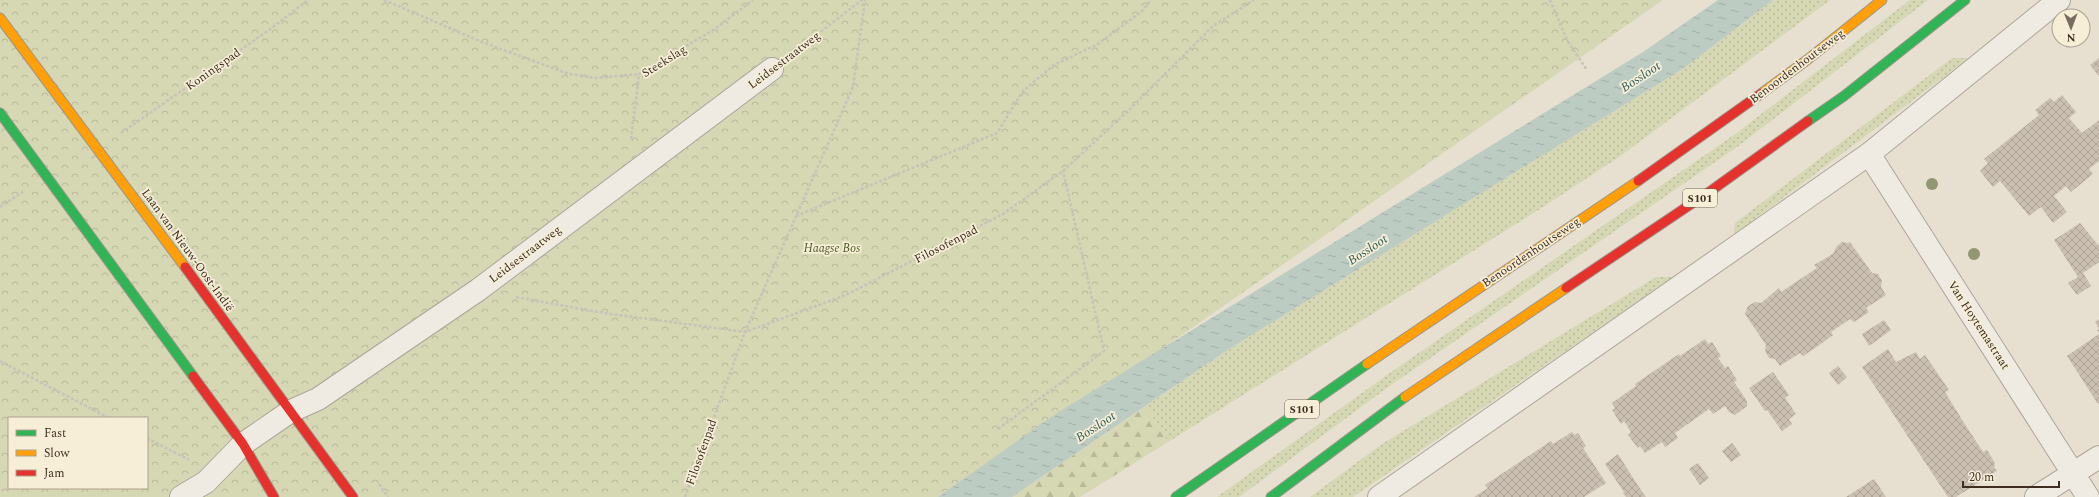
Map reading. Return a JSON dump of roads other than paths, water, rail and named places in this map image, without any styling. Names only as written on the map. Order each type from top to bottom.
[{"type":"main road","name":"Benoordenhoutseweg","points":[[1176,497],[1429,321],[1676,155],[1807,60],[1882,0]]},
{"type":"main road","name":"S101","points":[[1271,497],[1425,383],[1712,190],[1837,101],[1965,0]]},
{"type":"main road","name":"Laan van Nieuw-Oost-Indië","points":[[0,18],[292,411],[353,497]]},
{"type":"main road","points":[[0,113],[243,444],[274,497]]},
{"type":"street","points":[[1379,497],[1869,154],[2059,0]]},
{"type":"street","name":"Leidsestraatweg","points":[[181,497],[206,482],[243,444],[292,411],[318,399],[478,290],[772,69]]},
{"type":"street","name":"Van Hoytemastraat","points":[[1869,154],[2088,497]]},
{"type":"street","points":[[2036,497],[2099,457]]},
{"type":"water","name":"Bossloot","points":[[1718,0],[1773,0],[1684,68],[1229,349],[1012,497],[938,497],[1054,415],[1643,52]]},
{"type":"park label","name":"Haagse Bos","points":[[832,248]]}]
